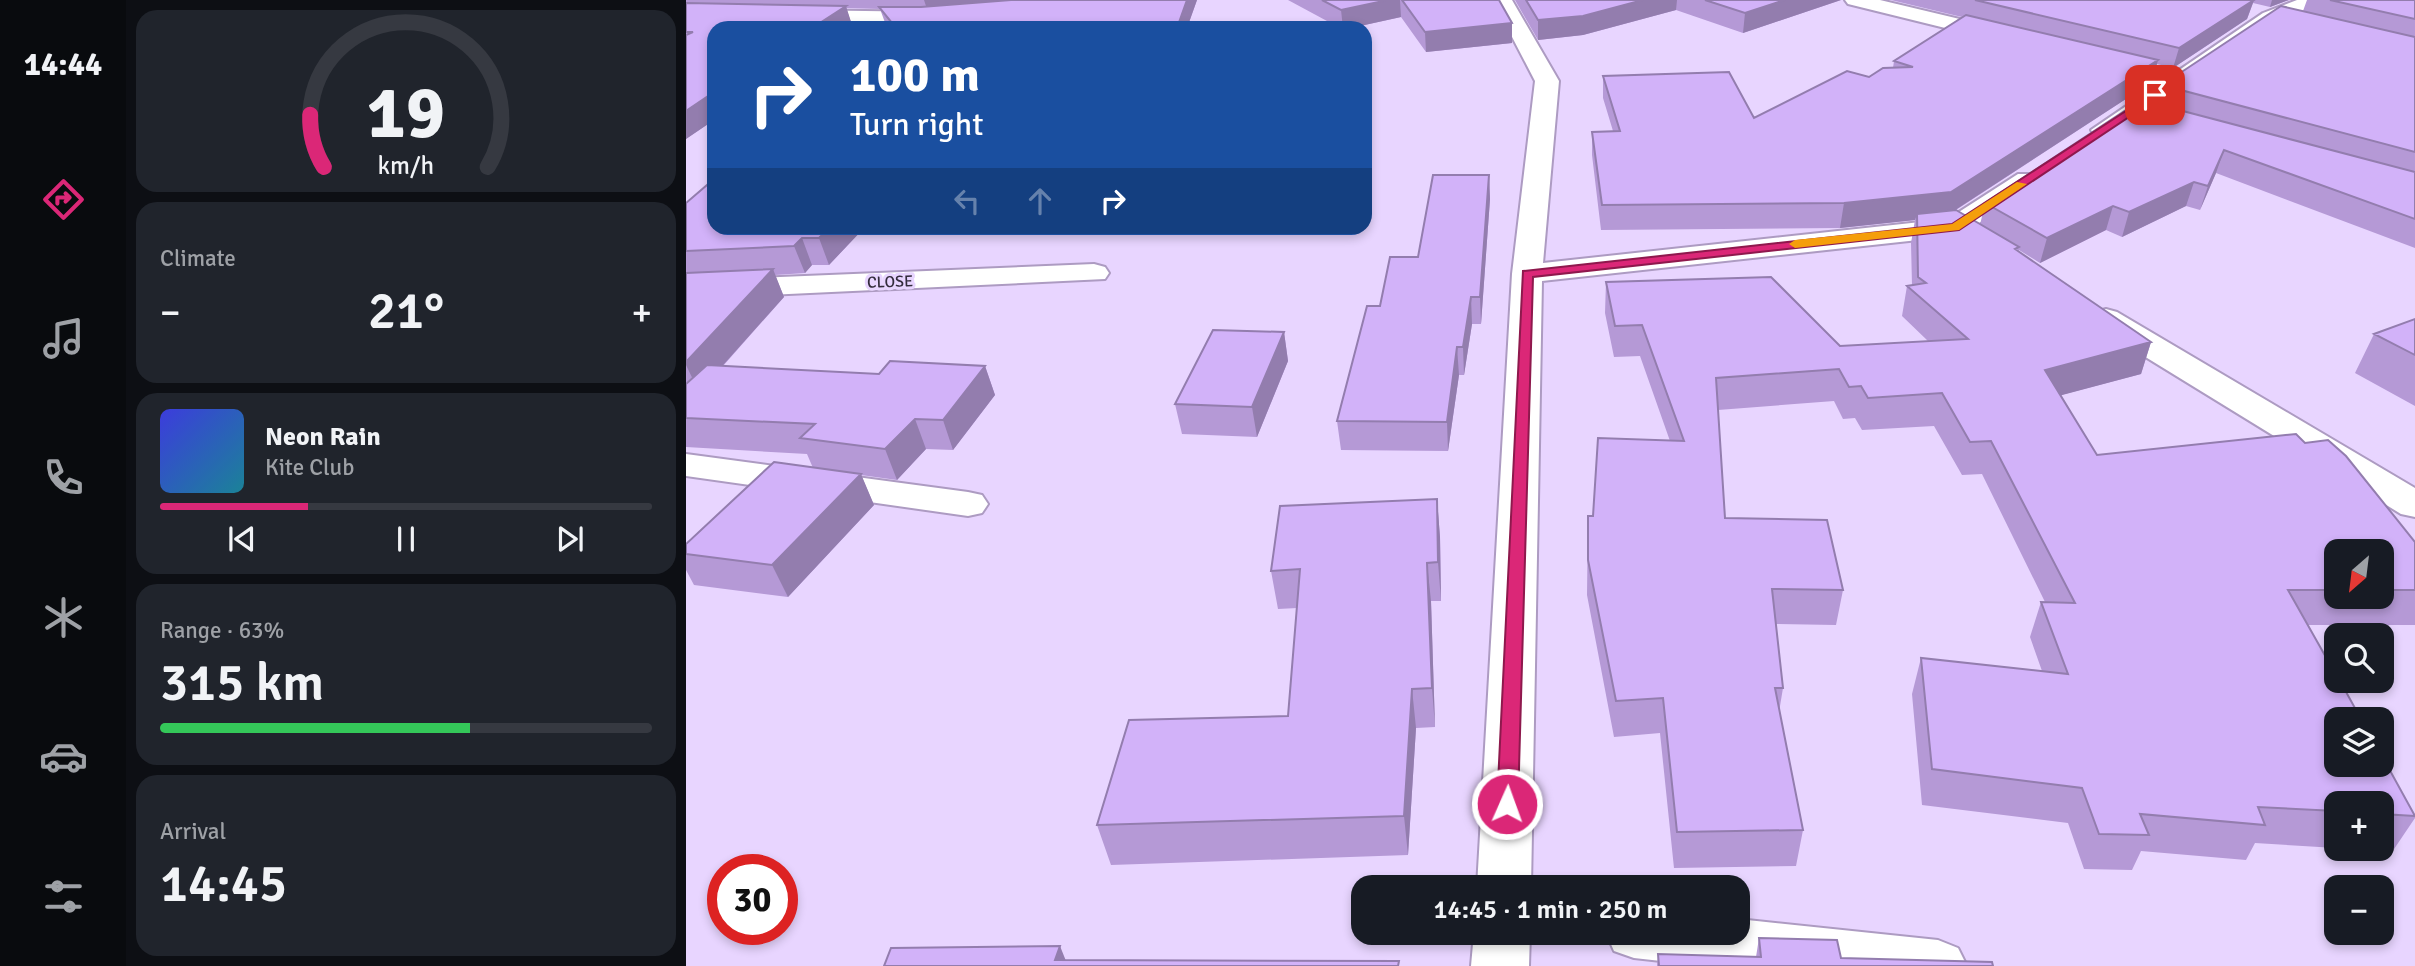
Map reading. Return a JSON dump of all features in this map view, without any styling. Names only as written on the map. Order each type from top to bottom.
[{"type":"street","points":[[1498,0],[1505,4],[1547,81],[1527,274],[1504,875]]},
{"type":"street","points":[[1855,0],[2016,40]]},
{"type":"street","points":[[2243,10],[2270,17],[2313,13]]},
{"type":"street","points":[[780,15],[886,21]]},
{"type":"street","points":[[930,21],[954,16]]},
{"type":"street","points":[[2078,147],[2270,17]]},
{"type":"street","points":[[2150,73],[2177,79]]},
{"type":"street","points":[[2133,111],[2160,118]]},
{"type":"street","points":[[1527,274],[1955,227],[2044,169]]},
{"type":"street","points":[[1955,227],[1990,249]]},
{"type":"street","name":"CLOSE","points":[[686,290],[1094,273]]},
{"type":"street","points":[[2085,306],[2415,505]]},
{"type":"street","points":[[686,465],[968,504]]},
{"type":"street","points":[[1500,966],[1501,945]]},
{"type":"street","points":[[1745,945],[1938,966]]},
{"type":"building","points":[[1011,0],[1187,0],[1180,21],[890,21],[879,7],[921,7]]},
{"type":"building","points":[[1322,0],[1388,0],[1341,10]]},
{"type":"building","points":[[1402,0],[1499,0],[1512,23],[1425,32]]},
{"type":"building","points":[[1526,0],[1643,0],[1583,16],[1538,20]]},
{"type":"building","points":[[1705,0],[1785,0],[1745,13]]},
{"type":"building","points":[[1975,0],[2254,0],[2179,48]]},
{"type":"building","points":[[2330,0],[2415,0],[2415,19]]},
{"type":"building","points":[[686,3],[846,6],[823,21],[707,21],[707,97],[686,111],[686,35],[693,32],[686,32]]},
{"type":"building","points":[[2281,6],[2415,37],[2415,152],[2162,85]]},
{"type":"building","points":[[1966,15],[2158,60],[1951,192],[1844,203],[1602,205],[1592,132],[1620,131],[1603,76],[1729,72],[1754,118],[1847,71],[1869,77],[1883,68],[1913,67],[1894,61]]},
{"type":"building","points":[[2141,100],[2415,172],[2415,219],[2224,150],[2208,186],[2194,182],[2129,212],[2113,206],[2047,238],[1985,203]]},
{"type":"building","points":[[1433,175],[1489,175],[1480,297],[1471,297],[1463,347],[1457,347],[1447,422],[1337,421],[1367,306],[1380,306],[1390,257],[1418,257]]},
{"type":"building","points":[[707,185],[707,235],[822,235],[819,238],[802,238],[794,246],[686,251],[686,203]]},
{"type":"building","points":[[1956,210],[2019,247],[2015,249],[2151,342],[2045,370],[2097,455],[2296,434],[2305,443],[2328,440],[2346,456],[2415,542],[2415,590],[2394,590],[2394,539],[2324,539],[2324,590],[2288,590],[2324,654],[2324,693],[2347,693],[2354,707],[2324,707],[2324,777],[2394,777],[2415,816],[2394,815],[2394,791],[2324,791],[2324,810],[2258,807],[2265,825],[2140,814],[2149,835],[2099,834],[2082,788],[1932,769],[1921,658],[2068,674],[2041,602],[2075,603],[1991,441],[1970,442],[1942,393],[1868,398],[1861,386],[1849,387],[1839,369],[1716,378],[1725,518],[1827,520],[1843,590],[1772,589],[1783,688],[1775,688],[1803,830],[1677,832],[1663,698],[1616,701],[1588,560],[1588,516],[1593,516],[1598,438],[1684,441],[1642,325],[1615,326],[1606,282],[1771,277],[1840,346],[1968,339],[1907,286],[1926,283],[1918,277],[1917,214]]},
{"type":"building","points":[[773,269],[686,362],[686,273]]},
{"type":"building","points":[[2415,319],[2415,355],[2374,334]]},
{"type":"building","points":[[1213,330],[1284,332],[1252,407],[1175,404]]},
{"type":"building","points":[[890,361],[985,366],[943,420],[915,419],[885,449],[800,438],[815,424],[686,418],[686,384],[707,365],[879,374]]},
{"type":"building","points":[[774,462],[861,474],[772,565],[686,554],[686,544]]},
{"type":"building","points":[[1437,499],[1438,562],[1427,563],[1432,688],[1412,689],[1404,816],[1097,825],[1129,720],[1288,716],[1300,569],[1271,571],[1280,506]]},
{"type":"building","points":[[1759,938],[1837,940],[1841,958],[1992,962],[1993,966],[1659,966],[1658,954],[1761,957]]},
{"type":"building","points":[[1060,946],[1055,960],[1399,961],[1398,966],[884,966],[891,948]]},
{"type":"slow traffic","points":[[1795,244],[1955,227],[2021,184]]},
{"type":"route","points":[[1507,804],[1527,274],[1955,227],[2155,95]]}]
